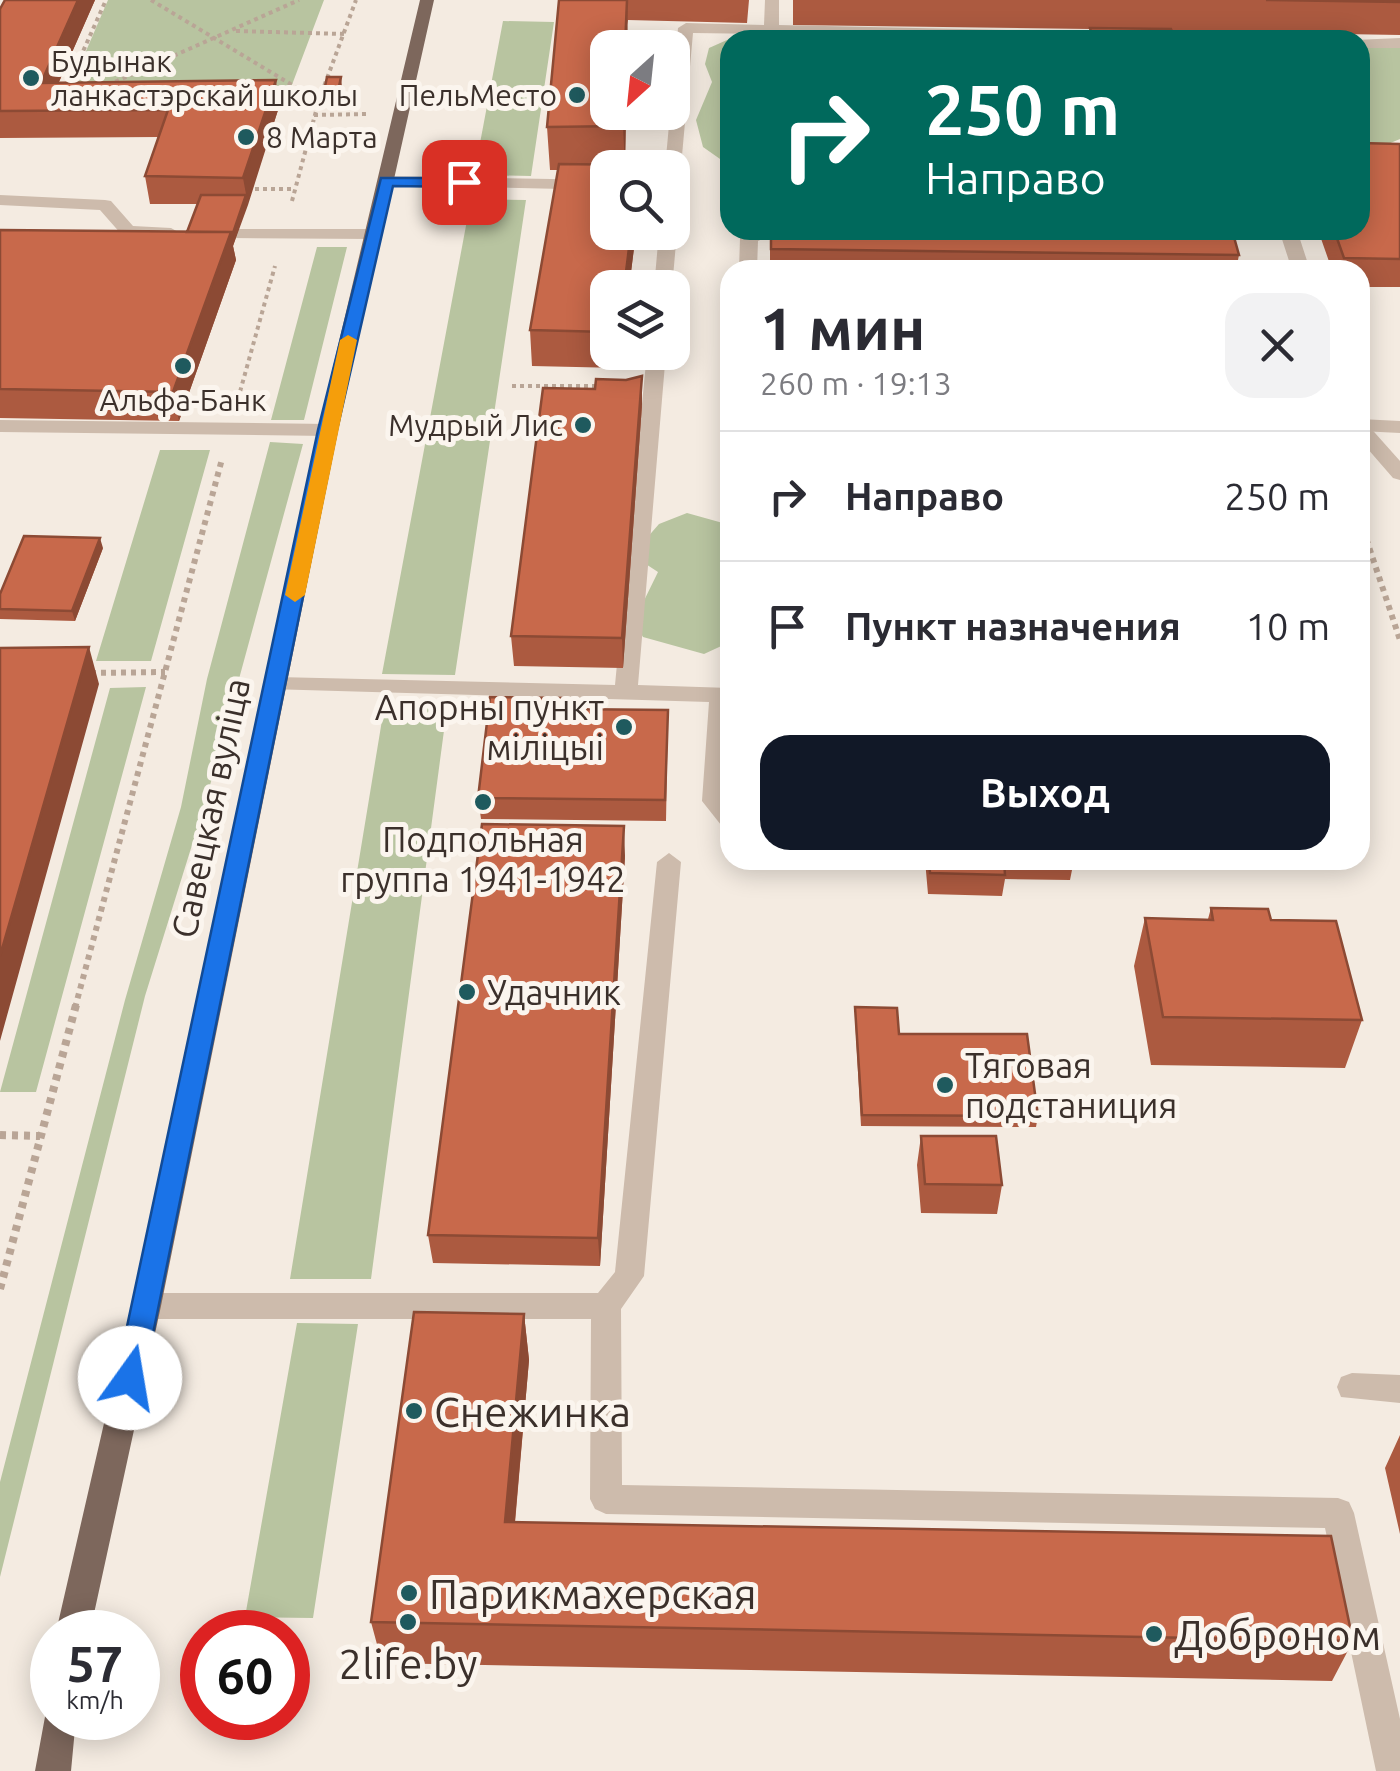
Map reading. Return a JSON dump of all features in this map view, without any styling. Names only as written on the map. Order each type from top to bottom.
[{"type":"main road","name":"Савецкая вуліца","points":[[78,1610],[146,1306],[328,430],[427,0]]},
{"type":"main road","points":[[53,1771],[57,1740]]},
{"type":"street","points":[[675,150],[686,28],[771,30],[772,0]]},
{"type":"street","points":[[1370,42],[1400,44]]},
{"type":"street","points":[[386,181],[590,185]]},
{"type":"street","points":[[0,200],[105,205],[128,231],[191,234]]},
{"type":"street","points":[[238,234],[373,234]]},
{"type":"street","points":[[626,692],[655,370]]},
{"type":"street","points":[[0,426],[328,430]]},
{"type":"street","points":[[1370,427],[1400,427]]},
{"type":"street","points":[[1370,439],[1400,474]]},
{"type":"street","points":[[277,684],[720,695]]},
{"type":"street","points":[[720,743],[714,800],[720,807]]},
{"type":"street","points":[[669,862],[630,1276],[606,1306],[606,1499],[1338,1513],[1394,1771]]},
{"type":"street","points":[[146,1306],[606,1306]]},
{"type":"street","points":[[1352,1387],[1400,1388]]},
{"type":"path","points":[[60,104],[106,0]]},
{"type":"path","points":[[152,0],[318,100]]},
{"type":"path","points":[[97,89],[299,0]]},
{"type":"path","points":[[0,1288],[318,100],[356,0]]},
{"type":"path","points":[[233,31],[344,34]]},
{"type":"path","points":[[259,101],[318,100]]},
{"type":"path","points":[[314,115],[400,114]]},
{"type":"path","points":[[255,190],[294,190]]},
{"type":"path","points":[[512,386],[654,386]]},
{"type":"path","points":[[1370,550],[1400,640]]},
{"type":"path","points":[[73,674],[164,672]]},
{"type":"path","points":[[0,1135],[40,1136]]},
{"type":"green space","points":[[108,0],[324,0],[287,98],[64,102]]},
{"type":"green space","points":[[503,21],[554,22],[531,176],[474,175]]},
{"type":"green space","points":[[720,43],[720,159],[703,147],[696,120],[712,82],[705,64],[709,48]]},
{"type":"green space","points":[[1370,47],[1400,48],[1400,139],[1370,144]]},
{"type":"green space","points":[[471,199],[526,200],[455,675],[382,674]]},
{"type":"green space","points":[[317,247],[347,247],[304,420],[271,420]]},
{"type":"green space","points":[[270,442],[303,444],[206,800],[145,996],[0,1577],[0,1482],[125,1000],[181,807],[207,679]]},
{"type":"green space","points":[[160,450],[210,450],[151,661],[96,661]]},
{"type":"green space","points":[[687,513],[720,522],[720,647],[704,654],[643,637],[634,621],[658,572],[632,555],[659,524]]},
{"type":"green space","points":[[146,687],[36,1092],[0,1092],[110,688]]},
{"type":"green space","points":[[384,708],[447,708],[371,1279],[290,1279]]},
{"type":"green space","points":[[297,1323],[358,1324],[313,1618],[310,1610],[246,1610]]},
{"type":"building","points":[[5,0],[78,0],[41,83],[276,80],[243,178],[145,176],[168,110],[0,111],[0,9]]},
{"type":"building","points":[[559,0],[627,0],[626,30],[590,30],[590,126],[547,127]]},
{"type":"building","points":[[1266,0],[1400,0],[1400,2]]},
{"type":"building","points":[[1090,28],[1171,30],[1090,30]]},
{"type":"building","points":[[327,77],[341,77],[337,96],[323,96]]},
{"type":"building","points":[[1370,143],[1400,144],[1400,259],[1344,258],[1338,240],[1370,240]]},
{"type":"building","points":[[559,164],[590,164],[590,250],[629,250],[626,270],[590,270],[590,332],[530,330]]},
{"type":"building","points":[[201,195],[246,195],[232,236],[231,232],[187,232]]},
{"type":"building","points":[[0,230],[231,232],[173,392],[0,389]]},
{"type":"building","points":[[771,240],[1235,240],[1239,255],[771,249]]},
{"type":"building","points":[[642,376],[622,638],[511,636],[543,388],[595,389],[596,379]]},
{"type":"building","points":[[24,536],[100,538],[72,611],[0,609],[0,594]]},
{"type":"building","points":[[89,647],[0,956],[0,648]]},
{"type":"building","points":[[490,697],[564,698],[564,709],[668,710],[665,800],[478,798]]},
{"type":"building","points":[[482,824],[624,826],[598,1238],[428,1235]]},
{"type":"building","points":[[930,870],[1005,870],[1005,875]]},
{"type":"building","points":[[1211,908],[1268,909],[1271,920],[1336,921],[1362,1020],[1163,1017],[1145,918],[1213,920]]},
{"type":"building","name":"Тяговая подстаниция","points":[[855,1007],[897,1008],[899,1034],[1027,1034],[1038,1116],[862,1115]]},
{"type":"building","points":[[921,1136],[996,1136],[1002,1185],[925,1184]]},
{"type":"building","points":[[414,1312],[524,1314],[505,1522],[1331,1536],[1353,1641],[371,1622]]},
{"type":"slow traffic","points":[[295,595],[348,340]]},
{"type":"place","name":"Будынак ланкастэрскай школы","points":[[31,78]]},
{"type":"place","name":"ПельМесто","points":[[577,95]]},
{"type":"place","name":"8 Марта","points":[[246,137]]},
{"type":"place","name":"Альфа-Банк","points":[[183,366]]},
{"type":"place","name":"Мудрый Лис","points":[[583,425]]},
{"type":"place","name":"Апорны пункт міліцыі","points":[[624,727]]},
{"type":"place","name":"Подпольная группа 1941-1942","points":[[483,802]]},
{"type":"place","name":"Удачник","points":[[467,992]]},
{"type":"place","name":"Тяговая подстаниция","points":[[945,1085]]},
{"type":"place","name":"Снежинка","points":[[414,1411]]},
{"type":"place","name":"Парикмахерская","points":[[409,1593]]},
{"type":"place","name":"2life.by","points":[[408,1622]]},
{"type":"place","name":"Доброном","points":[[1154,1634]]},
{"type":"route","points":[[130,1378],[328,430],[386,181],[464,182]]}]
